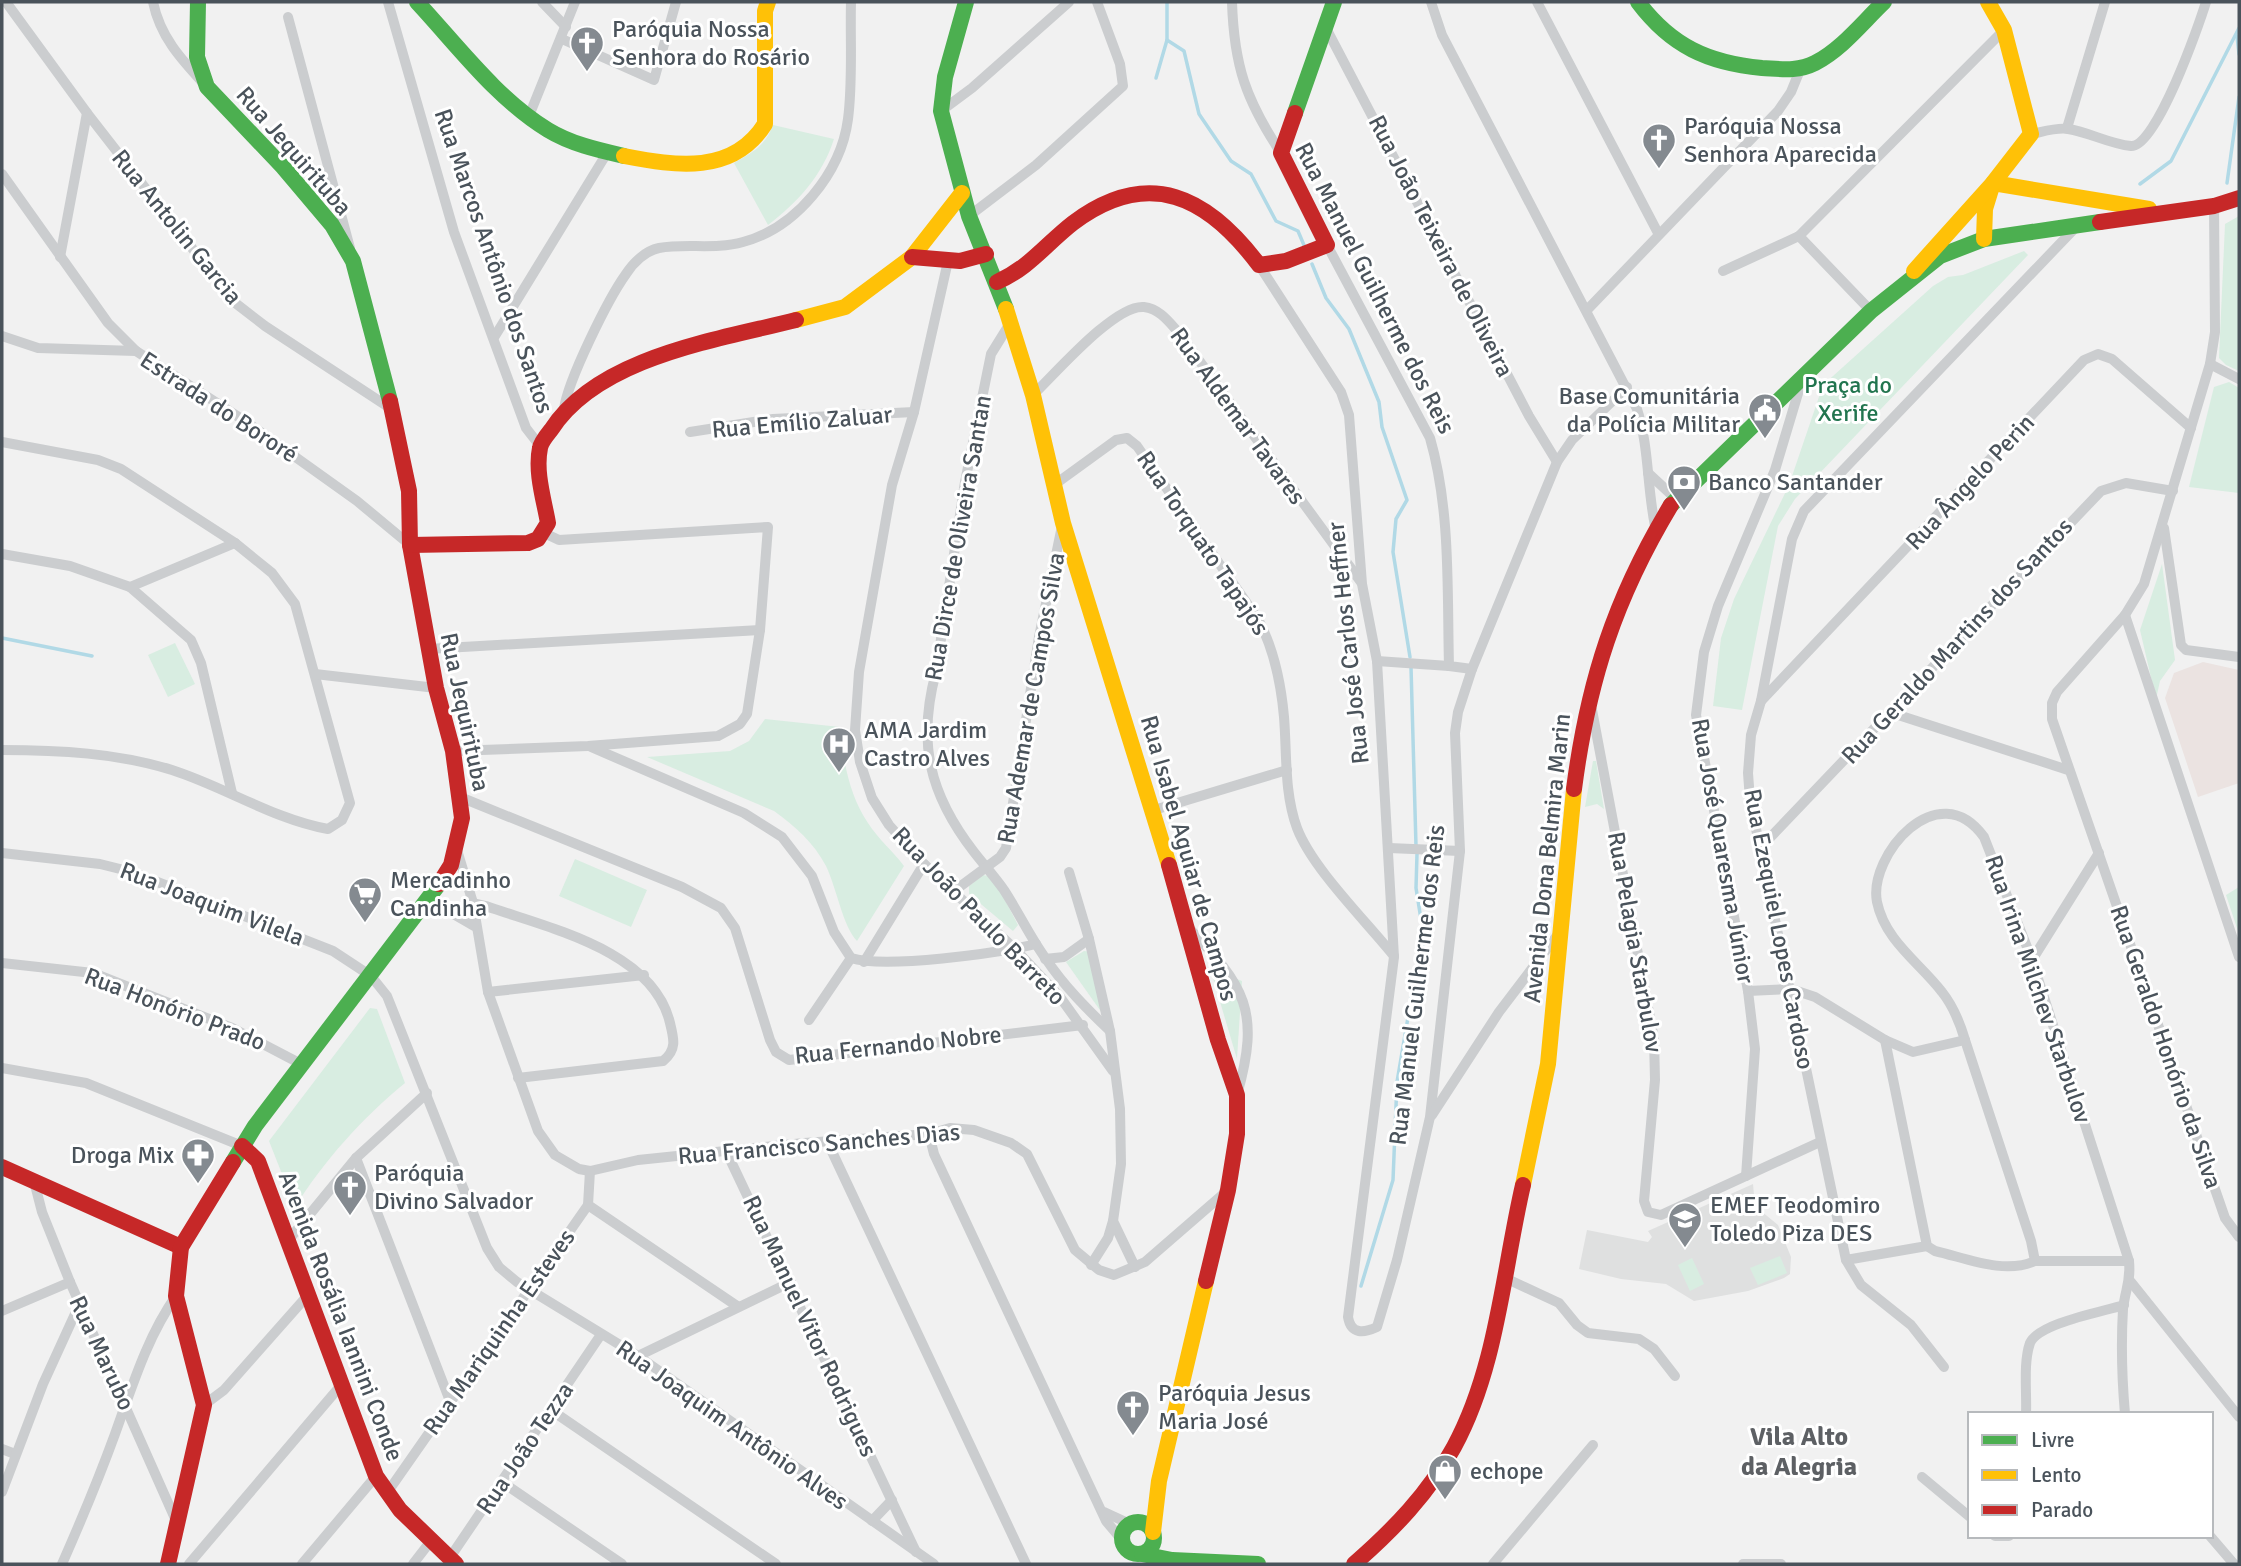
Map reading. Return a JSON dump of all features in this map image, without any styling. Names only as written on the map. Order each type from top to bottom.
[{"type":"main road","points":[[198,2],[195,33],[197,57],[207,87]]},
{"type":"main road","points":[[417,2],[529,116],[549,131],[607,153],[683,165],[707,164],[745,149],[758,138],[765,124],[765,11],[768,2]]},
{"type":"main road","points":[[941,111],[945,77],[966,2]]},
{"type":"main road","points":[[1282,153],[1334,2]]},
{"type":"main road","points":[[1637,2],[1675,43],[1707,60],[1734,67],[1800,70],[1835,50],[1884,2]]},
{"type":"main road","points":[[1904,284],[1993,183],[2031,134],[2004,30],[1988,2]]},
{"type":"main road","name":"Rua Jequirituba","points":[[169,1557],[204,1405],[176,1296],[181,1247],[242,1146],[429,900],[457,850],[462,818],[453,751],[436,688],[410,545],[405,460],[353,261],[332,225],[283,167],[207,87]]},
{"type":"main road","name":"Rua Isabel Aguiar de Campos","points":[[941,111],[962,193],[997,282],[1033,395],[1063,523],[1154,810],[1218,1040],[1237,1095],[1237,1134],[1228,1190],[1159,1481],[1154,1536]]},
{"type":"main road","name":"Rua Manuel Guilherme dos Reis","points":[[1282,153],[1327,245]]},
{"type":"main road","points":[[1993,183],[2166,212]]},
{"type":"main road","points":[[1984,239],[1985,209],[1993,183]]},
{"type":"main road","points":[[540,446],[564,408],[602,383],[653,357],[845,307],[912,257],[962,193]]},
{"type":"main road","name":"Rua José Carlos Heffner","points":[[997,282],[1033,264],[1080,218],[1123,198],[1158,193],[1188,197],[1205,206],[1237,235],[1259,265]]},
{"type":"main road","name":"Avenida Dona Belmira Marin","points":[[1354,1564],[1408,1511],[1436,1475],[1464,1427],[1481,1377],[1543,1095],[1571,801],[1588,694],[1614,613],[1655,526],[1675,498],[1804,374],[1871,311],[1940,257],[1984,239],[2207,207],[2239,198]]},
{"type":"main road","points":[[1259,265],[1286,261],[1327,245]]},
{"type":"main road","points":[[912,257],[960,261],[986,254]]},
{"type":"main road","name":"Rua Marcos Antônio dos Santos","points":[[540,446],[539,467],[548,510],[544,533]]},
{"type":"main road","points":[[410,545],[528,543],[544,533]]},
{"type":"main road","name":"Avenida Rosália Iannini Conde","points":[[242,1146],[258,1161],[376,1476],[387,1493],[430,1542],[452,1562]]},
{"type":"main road","points":[[2,1167],[181,1247]]},
{"type":"main road","points":[[152,1234],[167,1251],[177,1269]]},
{"type":"main road","name":"Rua Isabel Aguiar de Campos","points":[[1135,1523],[1159,1481]]},
{"type":"main road","points":[[1185,1558],[1135,1523],[1124,1531],[1122,1540],[1132,1553],[1171,1560],[1185,1558],[1258,1564]]},
{"type":"main road","points":[[1142,1553],[1154,1536]]},
{"type":"street","name":"Rua Antolin Garcia","points":[[6,2],[87,113],[239,307],[390,408]]},
{"type":"street","points":[[153,2],[158,24],[170,47],[207,87]]},
{"type":"street","name":"Rua Marcos Antônio dos Santos","points":[[388,2],[454,232],[495,336],[526,428],[540,446]]},
{"type":"street","points":[[542,2],[566,27]]},
{"type":"street","points":[[529,116],[575,2]]},
{"type":"street","points":[[562,39],[654,80],[676,2]]},
{"type":"street","points":[[564,408],[566,391],[575,372],[625,275],[637,260],[658,248],[721,247],[746,242],[771,230],[811,199],[835,160],[848,120],[851,2]]},
{"type":"street","points":[[941,111],[972,88],[1069,2]]},
{"type":"street","points":[[970,216],[1036,165],[1123,86],[1119,64],[1097,2]]},
{"type":"street","name":"Rua Manuel Guilherme dos Reis","points":[[1233,2],[1244,86],[1259,119],[1282,153]]},
{"type":"street","points":[[1431,2],[1442,35],[1627,387],[1641,422],[1655,526]]},
{"type":"street","points":[[1538,2],[1658,233]]},
{"type":"street","points":[[2067,128],[2105,2]]},
{"type":"street","points":[[2031,134],[2067,128],[2098,139],[2139,145],[2153,126],[2193,46],[2206,2]]},
{"type":"street","points":[[289,17],[353,261]]},
{"type":"street","name":"Rua João Teixeira de Oliveira","points":[[1326,28],[1529,416],[1557,462]]},
{"type":"street","points":[[1723,271],[1799,236],[2004,30]]},
{"type":"street","points":[[1587,310],[1778,111],[1800,70]]},
{"type":"street","points":[[60,257],[87,113]]},
{"type":"street","points":[[495,336],[607,153]]},
{"type":"street","points":[[2,174],[108,323],[136,351]]},
{"type":"street","points":[[2207,207],[2216,240],[2215,332],[2210,364],[2144,584],[2126,615],[2239,957]]},
{"type":"street","name":"Rua Ezequiel Lopes Cardoso","points":[[1944,1367],[1911,1325],[1861,1285],[1846,1260],[1820,1142],[1748,773],[1751,734],[1761,701],[1792,539],[1804,511],[1868,441],[2048,259],[2070,227]]},
{"type":"street","points":[[1799,236],[1871,311]]},
{"type":"street","name":"Rua Manuel Guilherme dos Reis","points":[[1327,245],[1433,448],[1442,505],[1449,666]]},
{"type":"street","name":"Rua João Paulo Barreto","points":[[948,261],[914,412],[892,485],[859,672],[855,730],[860,762],[872,798],[889,825],[924,864],[1015,949],[1083,1025],[1113,1071]]},
{"type":"street","name":"Rua José Carlos Heffner","points":[[1259,265],[1341,392],[1349,415],[1362,583],[1377,661],[1390,848],[1394,957],[1348,1317],[1349,1325],[1358,1332],[1377,1327]]},
{"type":"street","name":"Rua Aldemar Tavares","points":[[1033,395],[1112,320],[1132,308],[1146,307],[1160,312],[1179,332],[1362,583]]},
{"type":"street","name":"Rua Dirce de Oliveira Santan","points":[[986,866],[946,809],[926,748],[926,724],[965,482],[991,354],[1009,325]]},
{"type":"street","name":"Estrada do Bororé","points":[[2,336],[38,348],[136,351],[211,398],[335,485],[410,545]]},
{"type":"street","name":"Rua Ângelo Perin","points":[[1761,701],[2084,360],[2098,354],[2112,359],[2191,428]]},
{"type":"street","points":[[2210,364],[2239,379]]},
{"type":"street","name":"Rua José Quaresma Júnior","points":[[1746,1176],[1755,1049],[1748,991],[1696,715],[1704,652],[1714,617],[1775,470],[1804,374]]},
{"type":"street","name":"Rua Manuel Guilherme dos Reis","points":[[1377,1327],[1430,1117],[1460,851],[1455,733],[1458,712],[1472,669],[1512,579],[1557,462],[1572,440],[1627,387]]},
{"type":"street","name":"Rua Emílio Zaluar","points":[[690,432],[773,419],[914,412]]},
{"type":"street","name":"Rua Torquato Tapajós","points":[[1054,485],[1116,440],[1127,438],[1137,446],[1258,619],[1272,645],[1284,715],[1293,816],[1303,841],[1394,957]]},
{"type":"street","points":[[2,442],[108,463],[152,488],[235,543],[272,573],[295,604],[349,791],[350,803],[342,820],[328,829],[307,825],[173,771],[127,759],[2,750]]},
{"type":"street","points":[[1648,473],[1675,498]]},
{"type":"street","name":"Rua Geraldo Martins dos Santos","points":[[1762,846],[2101,491],[2126,483],[2174,491]]},
{"type":"street","name":"Rua Ademar de Campos Silva","points":[[954,891],[1000,858],[1006,848],[1039,637],[1063,523]]},
{"type":"street","points":[[2164,524],[2180,645],[2186,650],[2239,657]]},
{"type":"street","points":[[453,751],[588,746],[718,736],[730,732],[747,714],[760,630],[768,527],[559,540],[544,533]]},
{"type":"street","points":[[130,587],[235,543]]},
{"type":"street","points":[[2,554],[70,566],[130,587],[160,610],[191,640],[197,650],[232,793]]},
{"type":"street","name":"Rua Geraldo Honório da Silva","points":[[2126,615],[2066,680],[2052,703],[2052,719],[2225,1218],[2239,1237]]},
{"type":"street","points":[[428,649],[760,630]]},
{"type":"street","points":[[1377,661],[1472,669]]},
{"type":"street","points":[[316,674],[436,688]]},
{"type":"street","name":"Rua Pelagia Starbulov","points":[[1588,694],[1607,780],[1654,1039],[1655,1080],[1645,1207],[1651,1215],[1661,1215],[1820,1142]]},
{"type":"street","points":[[1889,712],[2068,770]]},
{"type":"street","points":[[588,746],[744,813],[782,837],[812,876],[834,932],[851,958],[864,962],[1015,949],[1036,944]]},
{"type":"street","points":[[1154,810],[1287,770]]},
{"type":"street","name":"Rua Fernando Nobre","points":[[460,797],[682,887],[721,908],[735,928],[770,1040],[776,1052],[789,1060],[1083,1025]]},
{"type":"street","name":"Rua Irina Milchev Starbulov","points":[[2035,1261],[2031,1241],[1952,1005],[1894,940],[1877,903],[1876,887],[1887,859],[1906,833],[1926,816],[1953,813],[1975,824],[1984,837],[2032,960],[2129,1261],[2131,1282],[2124,1305],[2125,1412]]},
{"type":"street","points":[[1390,848],[1460,851]]},
{"type":"street","points":[[457,850],[473,903],[474,926],[488,992],[518,1079],[546,1145],[568,1164],[590,1171],[587,1205],[737,1306]]},
{"type":"street","name":"Rua Joaquim Vilela","points":[[2,853],[100,864],[132,872],[333,951],[371,976]]},
{"type":"street","points":[[2032,960],[2099,853]]},
{"type":"street","points":[[864,962],[924,864]]},
{"type":"street","name":"Rua João Paulo Barreto","points":[[986,866],[1045,959],[1110,1031]]},
{"type":"street","points":[[1069,872],[1089,939],[1110,1031],[1122,1140],[1113,1221],[1108,1238],[1091,1265],[1114,1275],[1135,1268],[1228,1190]]},
{"type":"street","points":[[429,900],[474,926]]},
{"type":"street","points":[[456,914],[473,903]]},
{"type":"street","points":[[473,903],[558,931],[617,957],[655,986],[668,1011],[674,1041],[665,1060],[651,1065],[518,1079]]},
{"type":"street","points":[[1188,927],[1229,971],[1240,987],[1247,1008],[1247,1052],[1237,1095]]},
{"type":"street","points":[[1430,1117],[1499,1012],[1559,933]]},
{"type":"street","points":[[1045,959],[1064,957],[1089,939]]},
{"type":"street","points":[[809,1020],[851,958]]},
{"type":"street","name":"Rua Honório Prado","points":[[2,963],[93,973],[232,1028],[303,1065]]},
{"type":"street","points":[[488,992],[644,975]]},
{"type":"street","name":"Rua Joaquim Antônio Alves","points":[[371,976],[387,996],[487,1248],[499,1267],[527,1289],[600,1336],[638,1356],[934,1564]]},
{"type":"street","points":[[1748,991],[1791,989],[1843,1012],[1885,1040],[1913,1052],[1965,1040]]},
{"type":"street","points":[[1885,1040],[1927,1246],[1934,1251],[2009,1268],[2035,1261],[2129,1261]]},
{"type":"street","points":[[2,1068],[86,1083],[242,1146]]},
{"type":"street","points":[[287,1242],[356,1158],[427,1093]]},
{"type":"street","name":"Rua Francisco Sanches Dias","points":[[590,1171],[638,1160],[827,1141],[929,1134],[950,1128],[974,1129],[1023,1150],[1070,1243],[1091,1265]]},
{"type":"street","points":[[929,1134],[934,1154],[1106,1521],[1122,1540]]},
{"type":"street","points":[[827,1141],[1026,1564]]},
{"type":"street","name":"Rua Manuel Vitor Rodrigues","points":[[727,1153],[791,1282],[916,1552]]},
{"type":"street","points":[[356,1158],[450,1401]]},
{"type":"street","name":"Rua Marubo","points":[[34,1181],[39,1202],[70,1282],[177,1523]]},
{"type":"street","name":"Rua Mariquinha Esteves","points":[[387,1493],[587,1205]]},
{"type":"street","points":[[1113,1221],[1135,1268]]},
{"type":"street","points":[[1846,1260],[1927,1246]]},
{"type":"street","points":[[1503,1277],[1559,1303],[1577,1325],[1588,1333],[1639,1339],[1654,1349],[1675,1376]]},
{"type":"street","points":[[2,1311],[70,1282]]},
{"type":"street","points":[[638,1356],[791,1282]]},
{"type":"street","points":[[2131,1282],[2239,1417]]},
{"type":"street","points":[[204,1405],[224,1390],[308,1295]]},
{"type":"street","points":[[62,1564],[94,1492],[125,1402],[157,1327],[176,1296]]},
{"type":"street","points":[[2,1492],[15,1454],[80,1303]]},
{"type":"street","points":[[2026,1412],[2028,1352],[2034,1336],[2048,1328],[2124,1305]]},
{"type":"street","name":"Rua João Tezza","points":[[452,1562],[600,1336]]},
{"type":"street","points":[[169,1557],[192,1561],[342,1384]]},
{"type":"street","points":[[551,1410],[776,1564]]},
{"type":"street","points":[[1493,1564],[1593,1445]]},
{"type":"street","points":[[2,1449],[15,1454]]},
{"type":"street","points":[[302,1564],[376,1476]]},
{"type":"street","points":[[1922,1477],[1968,1515]]},
{"type":"street","points":[[502,1482],[622,1564]]},
{"type":"street","points":[[872,1521],[892,1500]]},
{"type":"street","points":[[1104,1512],[1135,1523]]},
{"type":"street","points":[[2212,1538],[2234,1564]]},
{"type":"street","points":[[413,1564],[430,1542]]},
{"type":"street","points":[[1743,1564],[1780,1564]]},
{"type":"shaded area","points":[[2203,662],[2239,670],[2239,783],[2198,797],[2165,698],[2174,673]]},
{"type":"shaded area","name":"EMEF Teodomiro Toledo Piza DES","points":[[1753,1184],[1755,1206],[1778,1225],[1791,1257],[1790,1274],[1784,1278],[1748,1291],[1694,1301],[1666,1284],[1621,1279],[1579,1269],[1587,1230],[1648,1242],[1652,1237],[1648,1231]]},
{"type":"green space","points":[[773,125],[834,139],[823,165],[808,187],[768,225],[734,163],[753,152]]},
{"type":"green space","points":[[2239,216],[2239,371],[2219,358],[2225,224]]},
{"type":"green space","name":"Praça do Xerife","points":[[2024,251],[2028,255],[1795,499],[1778,526],[1742,710],[1713,706],[1721,638],[1734,599],[1789,485],[1823,385],[1933,286],[1948,277],[1963,275]]},
{"type":"green space","points":[[2229,382],[2239,388],[2239,493],[2189,487],[2214,387]]},
{"type":"green space","points":[[2162,564],[2175,660],[2160,681],[2156,699],[2140,630]]},
{"type":"green space","points":[[175,643],[195,684],[168,697],[148,655]]},
{"type":"green space","points":[[765,719],[840,727],[845,764],[861,812],[904,866],[857,941],[848,926],[826,866],[810,842],[797,829],[774,811],[647,757],[730,751],[749,741]]},
{"type":"green space","points":[[1593,761],[1596,761],[1604,809],[1597,804],[1585,807]]},
{"type":"green space","points":[[575,859],[647,890],[631,927],[559,896]]},
{"type":"green space","points":[[983,875],[993,877],[1018,925],[1013,931],[969,894],[969,886]]},
{"type":"green space","points":[[2239,887],[2239,934],[2226,895]]},
{"type":"green space","points":[[1084,951],[1091,952],[1102,1013],[1066,962]]},
{"type":"green space","points":[[1210,968],[1242,981],[1237,1059]]},
{"type":"green space","points":[[370,1008],[377,1009],[405,1083],[374,1110],[345,1141],[318,1173],[295,1207],[269,1141]]},
{"type":"green space","points":[[1780,1256],[1787,1273],[1758,1285],[1750,1268]]},
{"type":"green space","points":[[1692,1258],[1704,1284],[1690,1291],[1678,1265]]},
{"type":"waterway","points":[[1156,78],[1167,40],[1167,2]]},
{"type":"waterway","points":[[2140,184],[2171,161],[2239,28]]},
{"type":"waterway","points":[[2237,36],[2239,54]]},
{"type":"waterway","points":[[1167,40],[1184,51],[1199,114],[1231,161],[1251,174],[1276,221],[1298,231],[1306,250]]},
{"type":"waterway","points":[[2227,183],[2239,97]]},
{"type":"waterway","points":[[1312,264],[1326,298],[1349,329],[1379,402],[1382,427],[1407,500],[1396,519],[1393,552],[1410,657]]},
{"type":"waterway","points":[[2,638],[92,656]]},
{"type":"waterway","points":[[1411,667],[1416,846]]},
{"type":"waterway","points":[[1361,1286],[1393,1180],[1397,1082],[1413,988],[1423,968],[1423,932],[1416,888],[1417,854]]},
{"type":"traffic: fast","points":[[198,2],[197,57],[207,87],[283,167],[332,225],[353,261],[390,401]]},
{"type":"traffic: fast","points":[[417,2],[478,70],[529,117],[566,139],[624,156]]},
{"type":"traffic: fast","points":[[966,2],[945,77],[941,111],[969,216],[1006,309]]},
{"type":"traffic: fast","points":[[1295,113],[1334,2]]},
{"type":"traffic: fast","points":[[1638,2],[1664,30],[1692,50],[1743,66],[1789,69],[1802,68],[1825,57],[1884,2]]},
{"type":"traffic: fast","points":[[1671,505],[1871,311],[1940,256],[1984,239],[2100,222]]},
{"type":"traffic: fast","points":[[233,1162],[255,1126],[439,884]]},
{"type":"traffic: fast","points":[[1138,1522],[1149,1527],[1154,1538],[1149,1549],[1138,1554],[1127,1549],[1122,1538],[1127,1527],[1138,1522]]},
{"type":"traffic: fast","points":[[1142,1554],[1172,1560],[1258,1564]]},
{"type":"traffic: slow","points":[[624,156],[683,164],[702,163],[737,152],[752,140],[765,124],[765,11],[768,2]]},
{"type":"traffic: slow","points":[[1914,271],[1993,183],[2031,134],[2004,30],[1988,2]]},
{"type":"traffic: slow","points":[[1984,239],[1985,209],[1993,183],[2149,209]]},
{"type":"traffic: slow","points":[[796,320],[845,307],[912,257],[962,193]]},
{"type":"traffic: slow","points":[[1006,309],[1033,395],[1063,523],[1169,865]]},
{"type":"traffic: slow","points":[[1523,1185],[1548,1064],[1574,789]]},
{"type":"traffic: slow","points":[[1153,1532],[1159,1481],[1206,1281]]},
{"type":"traffic: jam","points":[[997,282],[1028,263],[1073,223],[1101,206],[1127,196],[1152,193],[1175,197],[1198,207],[1239,241],[1259,265],[1286,261],[1327,245],[1281,153],[1295,113]]},
{"type":"traffic: jam","points":[[2100,222],[2214,206],[2239,198]]},
{"type":"traffic: jam","points":[[912,257],[960,261],[986,254]]},
{"type":"traffic: jam","points":[[410,545],[528,543],[538,539],[548,523],[539,476],[540,448],[546,436],[572,405],[598,385],[628,368],[661,355],[796,320]]},
{"type":"traffic: jam","points":[[390,401],[409,491],[410,545],[436,688],[453,751],[462,818],[451,865],[439,884]]},
{"type":"traffic: jam","points":[[1574,789],[1587,712],[1607,641],[1634,573],[1671,505]]},
{"type":"traffic: jam","points":[[1169,865],[1218,1040],[1237,1095],[1237,1134],[1228,1190],[1206,1281]]},
{"type":"traffic: jam","points":[[242,1146],[258,1161],[376,1476],[400,1510],[456,1564]]},
{"type":"traffic: jam","points":[[168,1564],[204,1405],[176,1296],[181,1247],[233,1162]]},
{"type":"traffic: jam","points":[[2,1167],[181,1247]]},
{"type":"traffic: jam","points":[[1354,1564],[1383,1538],[1422,1495],[1444,1464],[1468,1417],[1480,1385],[1497,1319],[1523,1185]]},
{"type":"place","name":"Paróquia Nossa Senhora do Rosário","points":[[587,73]]},
{"type":"place","name":"Paróquia Nossa Senhora Aparecida","points":[[1659,170]]},
{"type":"place","name":"Base Comunitária da Polícia Militar","points":[[1765,440]]},
{"type":"place","name":"Banco Santander","points":[[1684,512]]},
{"type":"place","name":"AMA Jardim Castro Alves","points":[[839,774]]},
{"type":"place","name":"Mercadinho Candinha","points":[[365,924]]},
{"type":"place","name":"Droga Mix","points":[[198,1185]]},
{"type":"place","name":"Paróquia Divino Salvador","points":[[350,1217]]},
{"type":"place","name":"EMEF Teodomiro Toledo Piza DES","points":[[1685,1249]]},
{"type":"place","name":"Paróquia Jesus Maria José","points":[[1133,1437]]},
{"type":"place","name":"echope","points":[[1445,1501]]},
{"type":"district","name":"Vila Alto da Alegria","points":[[1799,1451]]}]
